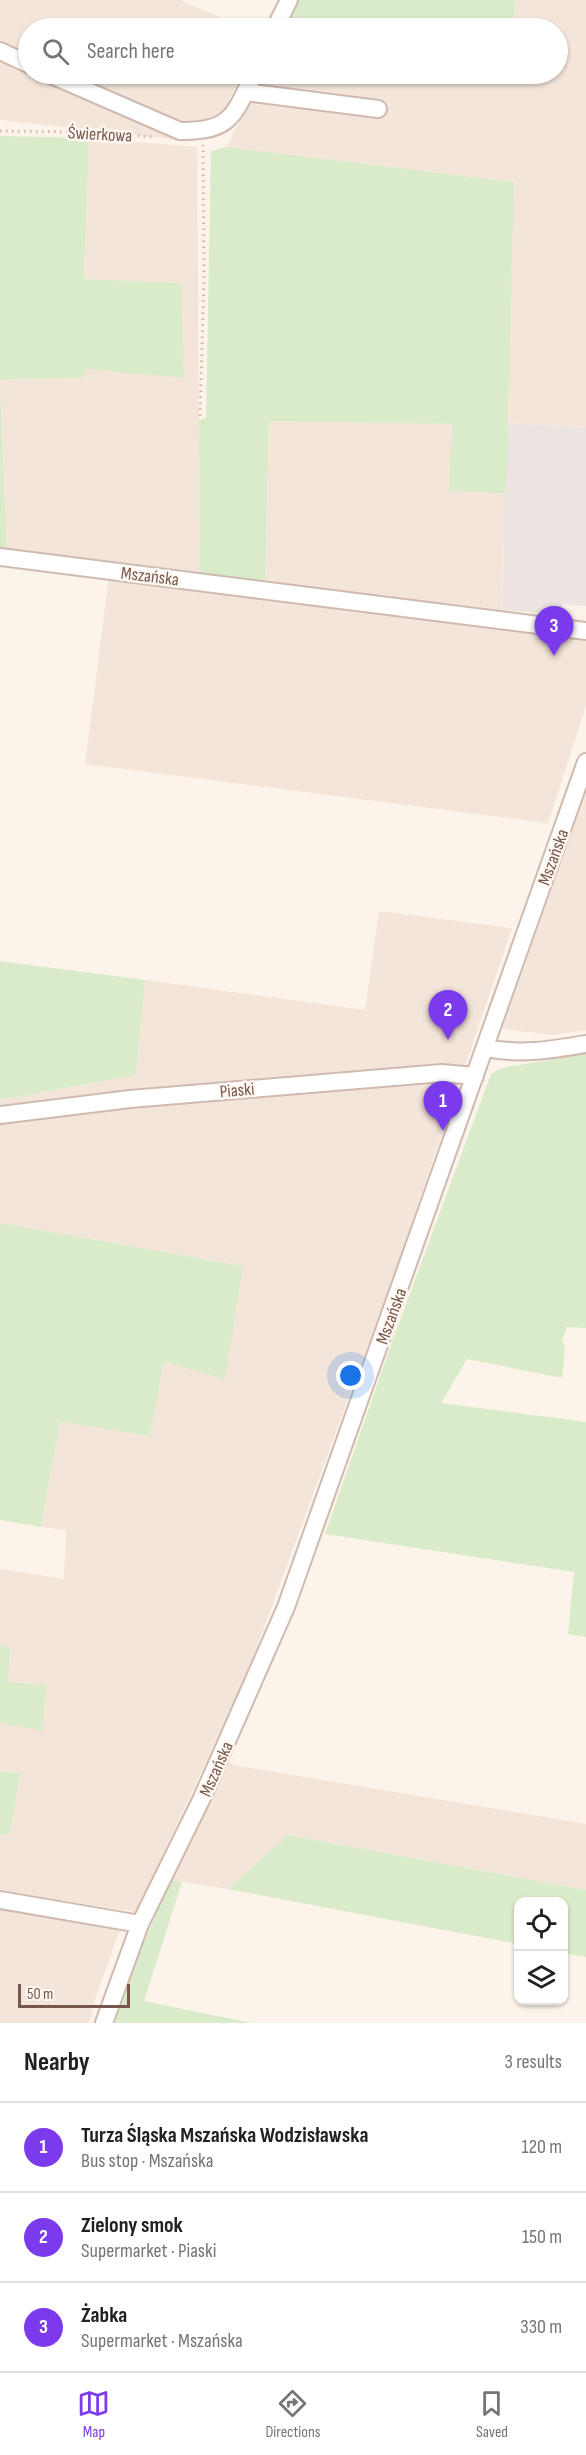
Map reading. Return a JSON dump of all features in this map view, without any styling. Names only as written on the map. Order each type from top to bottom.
[{"type":"street","points":[[280,18],[289,0]]},
{"type":"street","points":[[0,51],[18,59]]},
{"type":"street","name":"Świerkowa","points":[[72,84],[180,131],[199,132]]},
{"type":"street","points":[[199,132],[226,122],[238,107],[249,84]]},
{"type":"street","points":[[245,92],[378,109]]},
{"type":"street","name":"Mszańska","points":[[0,557],[586,631]]},
{"type":"street","name":"Mszańska","points":[[104,2023],[140,1924],[201,1800],[286,1607],[586,762]]},
{"type":"street","points":[[485,1048],[527,1052],[586,1044]]},
{"type":"street","name":"Piaski","points":[[0,1115],[130,1099],[419,1075],[454,1073],[475,1076]]},
{"type":"street","points":[[0,1900],[140,1924]]},
{"type":"path","name":"Świerkowa","points":[[0,131],[90,132],[156,137]]},
{"type":"path","points":[[199,132],[205,149],[200,416]]},
{"type":"shaded area","points":[[0,0],[180,0],[222,18],[18,18],[18,84],[237,84],[222,116],[172,139],[0,120]]},
{"type":"shaded area","points":[[515,0],[586,0],[586,427],[507,423],[514,182],[227,147],[257,84],[568,84],[568,18],[514,18]]},
{"type":"shaded area","points":[[89,138],[197,147],[200,574],[7,551],[0,380],[83,378],[86,369],[181,283],[84,279]]},
{"type":"shaded area","points":[[269,421],[452,424],[506,493],[501,610],[265,582]]},
{"type":"shaded area","points":[[507,423],[586,427],[586,606],[563,604],[561,615],[502,610]]},
{"type":"shaded area","points":[[109,576],[586,635],[586,706],[548,823],[85,764]]},
{"type":"shaded area","points":[[586,793],[586,1030],[554,1035],[502,1029]]},
{"type":"shaded area","points":[[379,911],[512,928],[396,1269],[248,1671],[136,1912],[0,1891],[0,1834],[10,1835],[19,1773],[0,1771],[0,1723],[43,1730],[46,1685],[8,1682],[10,1647],[0,1645],[0,1569],[64,1579],[66,1530],[41,1527],[60,1422],[150,1436],[164,1362],[243,1266],[0,1223],[0,1100],[136,1075],[145,980],[365,1010]]},
{"type":"shaded area","points":[[226,1762],[586,1824],[586,1890],[288,1835],[228,1889],[171,1880]]},
{"type":"shaded area","points":[[0,1903],[91,1918],[120,1930],[96,1996],[89,2023],[0,2023]]},
{"type":"green space","points":[[297,0],[515,0],[514,18],[288,18]]},
{"type":"green space","points":[[0,136],[89,138],[84,279],[181,283],[184,378],[87,369],[83,378],[0,380]]},
{"type":"green space","points":[[227,147],[514,182],[506,493],[449,491],[452,424],[269,421],[265,582],[200,574],[199,420],[206,418],[211,151]]},
{"type":"green space","points":[[0,380],[7,551],[0,550]]},
{"type":"green space","points":[[0,961],[145,980],[136,1075],[0,1100]]},
{"type":"green space","points":[[586,1054],[586,1328],[567,1327],[562,1340],[565,1347],[562,1378],[467,1359],[441,1403],[586,1422],[586,1637],[568,1634],[574,1572],[325,1534],[391,1345],[491,1074],[501,1068]]},
{"type":"green space","points":[[0,1223],[243,1266],[225,1379],[164,1362],[150,1436],[60,1422],[41,1527],[0,1520]]},
{"type":"green space","points":[[0,1645],[10,1647],[8,1682],[46,1685],[43,1731],[0,1723]]},
{"type":"green space","points":[[0,1771],[20,1773],[10,1835],[0,1834]]},
{"type":"green space","points":[[288,1835],[586,1890],[586,1957],[568,1954],[568,1897],[514,1897],[514,1943],[228,1889]]},
{"type":"green space","points":[[171,1880],[182,1882],[144,2001],[252,2023],[115,2023],[138,1956]]},
{"type":"place","name":"Żabka","points":[[554,656]]},
{"type":"place","name":"Zielony smok","points":[[448,1040]]},
{"type":"place","name":"Turza Śląska Mszańska Wodzisławska","points":[[443,1131]]}]
